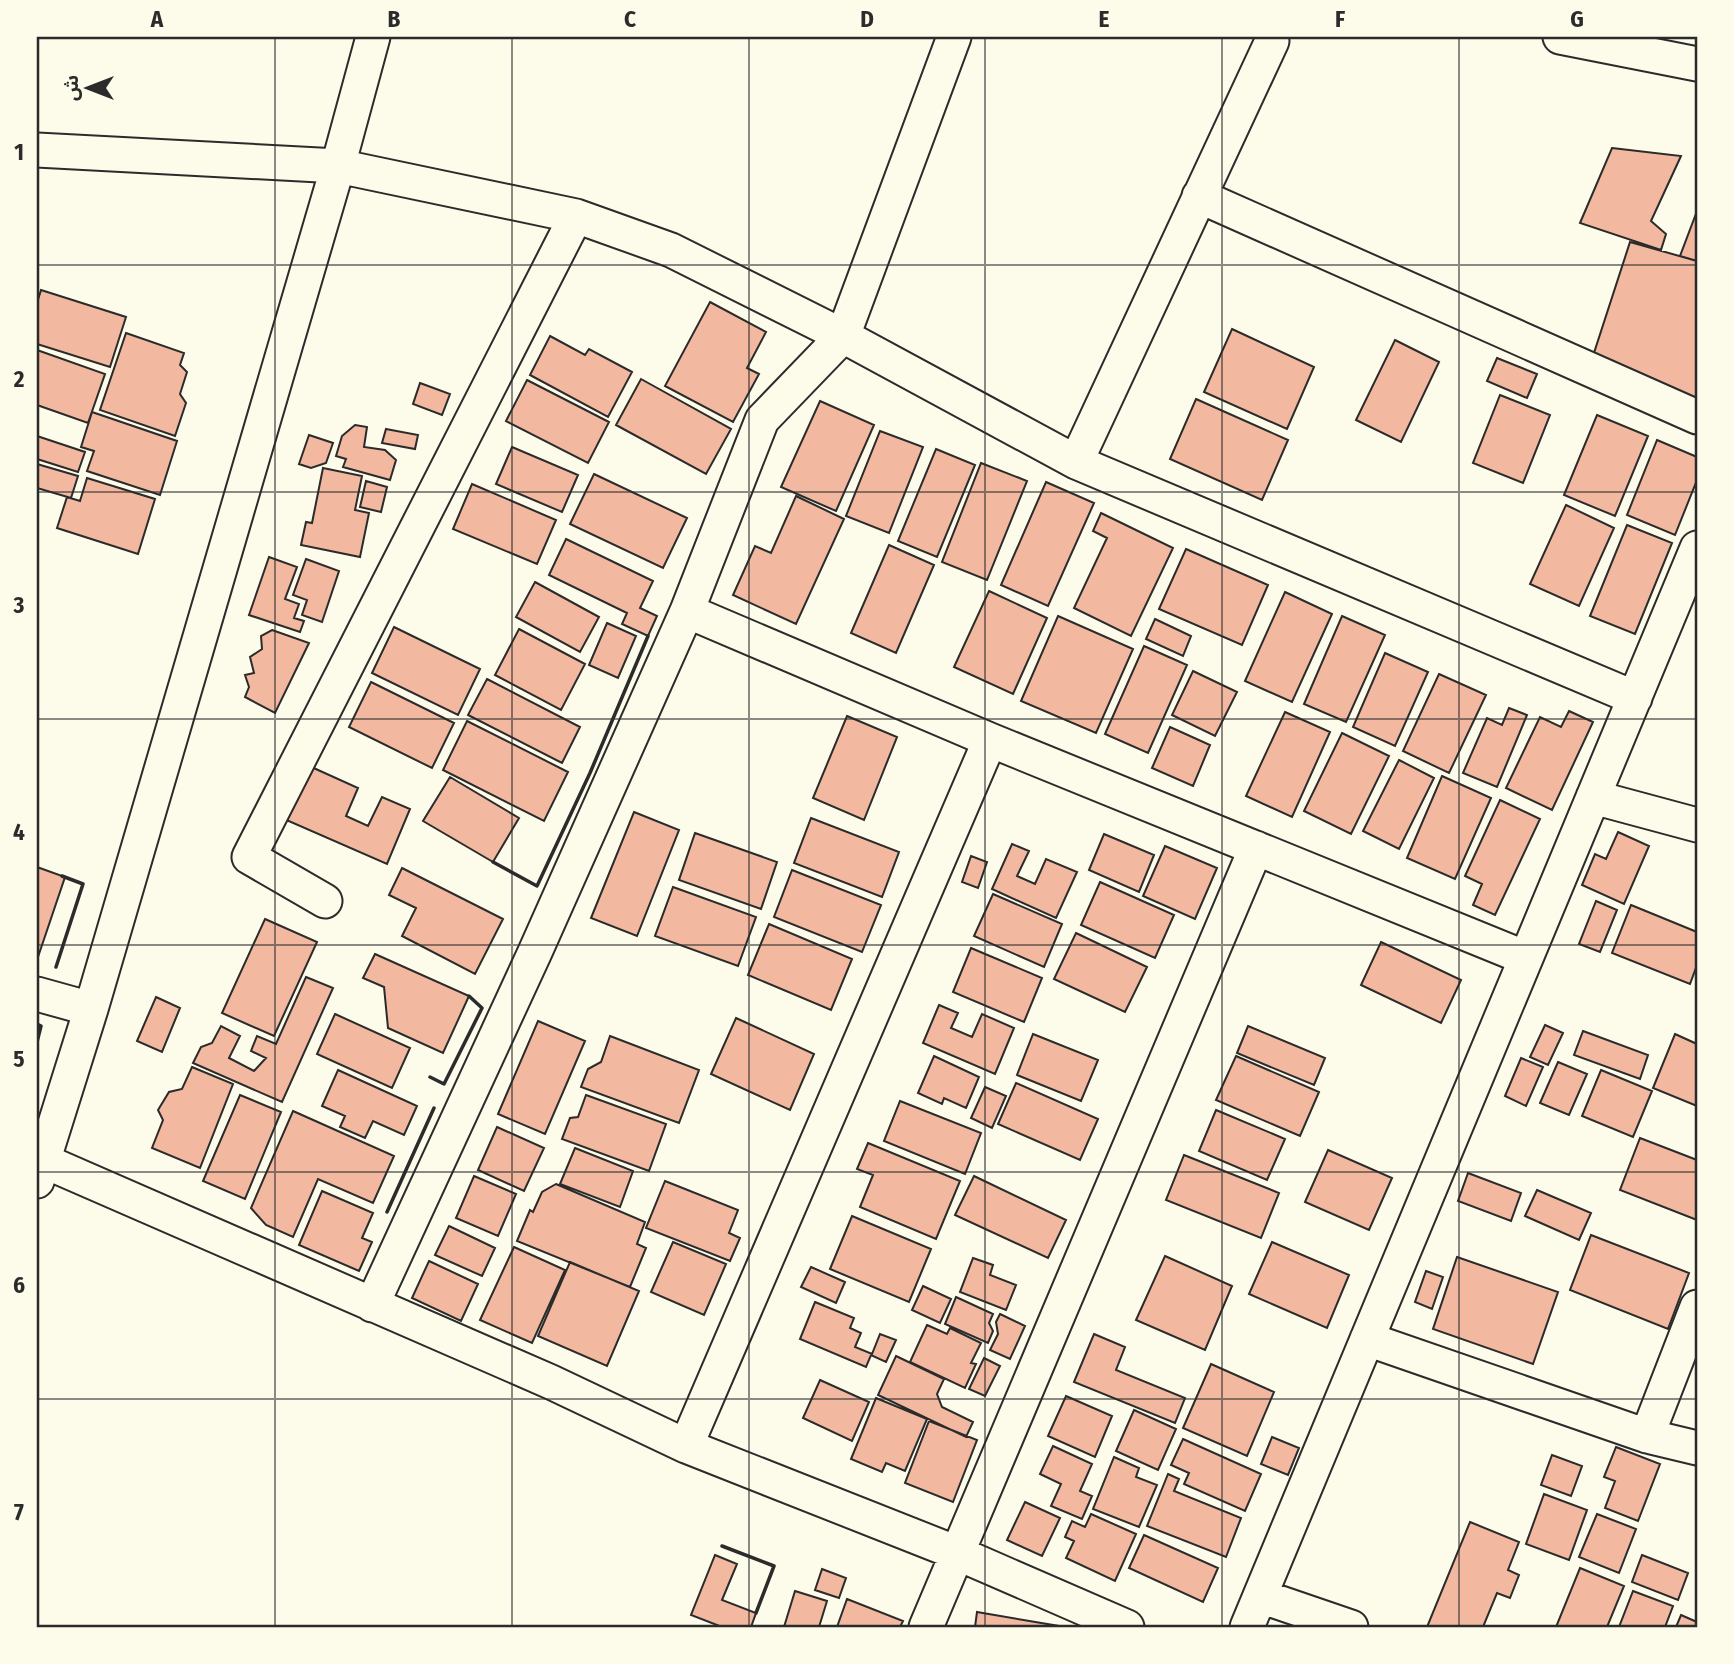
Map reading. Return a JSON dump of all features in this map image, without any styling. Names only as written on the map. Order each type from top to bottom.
[{"type":"street","points":[[373,37],[338,166],[41,1171],[372,1305],[551,1381],[685,1446],[957,1553],[1127,1627]]},
{"type":"street","points":[[372,1305],[535,952],[687,611],[762,420],[843,336],[954,37]]},
{"type":"street","points":[[1560,37],[1697,64]]},
{"type":"street","points":[[1076,463],[1272,40]]},
{"type":"street","points":[[37,150],[338,166],[576,216],[671,250],[843,336],[1076,463],[1635,698]]},
{"type":"street","points":[[1199,196],[1697,417]]},
{"type":"street","points":[[325,901],[249,857],[576,216]]},
{"type":"street","points":[[1247,1627],[1697,548]]},
{"type":"street","points":[[687,611],[990,740],[1526,958]]},
{"type":"street","points":[[685,1446],[990,740]]},
{"type":"street","points":[[1593,797],[1697,825]]},
{"type":"street","points":[[926,1627],[1256,848]]},
{"type":"street","points":[[37,994],[91,1009]]},
{"type":"street","points":[[1647,1436],[1697,1307]]},
{"type":"street","points":[[1367,1339],[1647,1436],[1697,1448]]},
{"type":"street","points":[[1259,1596],[1351,1627]]},
{"type":"building","points":[[1612,148],[1681,156],[1651,221],[1666,234],[1661,250],[1580,223]]},
{"type":"building","points":[[1697,211],[1697,261],[1680,256]]},
{"type":"building","points":[[1630,242],[1697,261],[1697,400],[1593,356]]},
{"type":"building","points":[[41,290],[126,317],[110,367],[37,344],[37,303]]},
{"type":"building","points":[[710,302],[766,332],[747,368],[759,374],[733,422],[665,386]]},
{"type":"building","points":[[1232,329],[1314,367],[1287,429],[1204,392]]},
{"type":"building","points":[[126,333],[184,353],[180,365],[187,372],[180,394],[186,403],[175,436],[100,410]]},
{"type":"building","points":[[550,336],[585,355],[589,349],[632,372],[608,417],[530,375]]},
{"type":"building","points":[[1395,340],[1439,362],[1401,442],[1356,420]]},
{"type":"building","points":[[37,350],[105,374],[88,423],[37,405]]},
{"type":"building","points":[[1497,358],[1537,374],[1527,398],[1487,381]]},
{"type":"building","points":[[641,379],[731,429],[706,474],[616,425]]},
{"type":"building","points":[[527,380],[609,422],[588,463],[506,421]]},
{"type":"building","points":[[420,383],[450,394],[442,415],[413,404]]},
{"type":"building","points":[[1500,395],[1550,415],[1523,483],[1473,463]]},
{"type":"building","points":[[1196,399],[1288,440],[1262,500],[1170,459]]},
{"type":"building","points":[[820,401],[874,425],[836,511],[781,487]]},
{"type":"building","points":[[92,412],[177,441],[160,495],[87,471],[94,451],[81,447]]},
{"type":"building","points":[[1597,415],[1648,436],[1615,516],[1564,495]]},
{"type":"building","points":[[355,425],[367,427],[364,447],[385,450],[396,460],[390,480],[343,467],[346,459],[336,456],[342,436]]},
{"type":"building","points":[[386,429],[418,435],[415,449],[382,443]]},
{"type":"building","points":[[880,431],[923,447],[889,533],[846,516]]},
{"type":"building","points":[[309,435],[333,443],[326,463],[311,468],[299,464]]},
{"type":"building","points":[[37,436],[85,452],[78,472],[37,459]]},
{"type":"building","points":[[1657,440],[1697,457],[1697,480],[1675,535],[1627,515]]},
{"type":"building","points":[[512,447],[578,475],[562,512],[496,484]]},
{"type":"building","points":[[936,449],[975,465],[937,557],[898,541]]},
{"type":"building","points":[[981,463],[1027,481],[987,580],[942,562]]},
{"type":"building","points":[[37,464],[78,476],[71,498],[37,488]]},
{"type":"building","points":[[323,468],[362,476],[355,510],[369,513],[360,557],[301,545],[306,522],[312,523]]},
{"type":"building","points":[[594,474],[687,518],[663,568],[570,524]]},
{"type":"building","points":[[87,478],[155,499],[138,554],[57,528],[67,497],[80,501]]},
{"type":"building","points":[[366,481],[387,487],[381,512],[360,507]]},
{"type":"building","points":[[1046,482],[1094,503],[1048,606],[1001,585]]},
{"type":"building","points":[[472,484],[556,520],[537,564],[453,529]]},
{"type":"building","points":[[796,496],[844,519],[796,624],[733,595],[755,546],[771,553]]},
{"type":"building","points":[[1566,505],[1614,528],[1579,606],[1530,584]]},
{"type":"building","points":[[1101,513],[1173,548],[1131,636],[1074,608],[1107,538],[1093,531]]},
{"type":"building","points":[[1627,525],[1672,543],[1635,634],[1590,616]]},
{"type":"building","points":[[566,539],[653,581],[640,608],[657,616],[648,636],[622,624],[627,613],[549,575]]},
{"type":"building","points":[[889,545],[934,565],[896,653],[851,633]]},
{"type":"building","points":[[1186,549],[1268,585],[1242,645],[1159,609]]},
{"type":"building","points":[[269,557],[297,567],[285,599],[299,604],[294,618],[304,621],[300,632],[249,615]]},
{"type":"building","points":[[306,559],[339,571],[322,622],[302,615],[307,600],[293,595]]},
{"type":"building","points":[[535,582],[599,617],[580,652],[516,617]]},
{"type":"building","points":[[989,591],[1047,618],[1013,694],[954,667]]},
{"type":"building","points":[[1285,592],[1332,614],[1292,702],[1245,681]]},
{"type":"building","points":[[1058,616],[1133,649],[1096,733],[1021,701]]},
{"type":"building","points":[[1342,616],[1385,635],[1346,722],[1304,704]]},
{"type":"building","points":[[1155,619],[1191,636],[1183,656],[1146,639]]},
{"type":"building","points":[[607,623],[636,636],[618,678],[589,665]]},
{"type":"building","points":[[394,627],[480,669],[458,715],[372,673]]},
{"type":"building","points":[[519,629],[585,664],[561,710],[495,675]]},
{"type":"building","points":[[272,630],[309,643],[275,713],[245,697],[249,687],[245,675],[254,673],[250,657],[262,649],[261,636]]},
{"type":"building","points":[[1144,646],[1187,665],[1148,753],[1105,734]]},
{"type":"building","points":[[1385,653],[1428,672],[1395,746],[1353,727]]},
{"type":"building","points":[[1193,671],[1237,692],[1215,736],[1172,715]]},
{"type":"building","points":[[1439,674],[1486,695],[1449,773],[1403,751]]},
{"type":"building","points":[[487,679],[580,727],[562,763],[468,715]]},
{"type":"building","points":[[371,682],[454,723],[432,768],[349,727]]},
{"type":"building","points":[[1509,708],[1527,715],[1497,787],[1463,773],[1487,718],[1502,725]]},
{"type":"building","points":[[1569,711],[1593,722],[1552,810],[1506,788],[1540,717],[1561,727]]},
{"type":"building","points":[[1285,712],[1330,732],[1292,817],[1246,796]]},
{"type":"building","points":[[847,716],[897,737],[864,820],[813,798]]},
{"type":"building","points":[[467,721],[568,772],[544,821],[443,770]]},
{"type":"building","points":[[1170,727],[1210,745],[1193,786],[1152,768]]},
{"type":"building","points":[[1342,733],[1389,756],[1351,834],[1304,811]]},
{"type":"building","points":[[1399,760],[1434,778],[1399,849],[1363,831]]},
{"type":"building","points":[[307,765],[358,788],[346,816],[368,826],[382,797],[410,809],[387,864],[284,819]]},
{"type":"building","points":[[1442,776],[1491,798],[1455,879],[1407,858]]},
{"type":"building","points":[[450,777],[519,818],[493,862],[423,821]]},
{"type":"building","points":[[1500,800],[1540,819],[1495,915],[1473,905],[1482,884],[1465,876]]},
{"type":"building","points":[[634,812],[679,830],[637,936],[591,918]]},
{"type":"building","points":[[811,818],[899,852],[882,897],[794,863]]},
{"type":"building","points":[[1618,832],[1649,846],[1624,904],[1582,885],[1595,854],[1606,859]]},
{"type":"building","points":[[695,833],[777,862],[761,909],[679,880]]},
{"type":"building","points":[[1104,834],[1154,855],[1139,892],[1089,870]]},
{"type":"building","points":[[1012,844],[1029,851],[1017,876],[1035,884],[1046,859],[1077,872],[1056,918],[992,889]]},
{"type":"building","points":[[1165,846],[1217,868],[1195,919],[1143,896]]},
{"type":"building","points":[[971,856],[987,862],[978,888],[962,882]]},
{"type":"building","points":[[37,867],[65,877],[38,957],[37,956]]},
{"type":"building","points":[[402,868],[503,919],[475,974],[402,936],[416,908],[389,895]]},
{"type":"building","points":[[792,870],[881,905],[862,952],[774,917]]},
{"type":"building","points":[[1100,882],[1174,915],[1155,958],[1081,925]]},
{"type":"building","points":[[673,887],[756,917],[738,966],[655,936]]},
{"type":"building","points":[[993,894],[1062,924],[1044,967],[974,936]]},
{"type":"building","points":[[1596,901],[1617,910],[1600,952],[1579,944]]},
{"type":"building","points":[[1631,905],[1697,932],[1697,965],[1690,984],[1612,953]]},
{"type":"building","points":[[265,919],[317,942],[274,1036],[222,1013]]},
{"type":"building","points":[[769,924],[852,959],[831,1010],[748,975]]},
{"type":"building","points":[[1076,933],[1147,967],[1125,1012],[1054,979]]},
{"type":"building","points":[[1381,942],[1461,980],[1441,1023],[1361,985]]},
{"type":"building","points":[[971,948],[1042,978],[1024,1022],[953,992]]},
{"type":"building","points":[[375,954],[469,996],[443,1053],[388,1028],[384,987],[363,978]]},
{"type":"building","points":[[306,977],[333,988],[282,1102],[193,1063],[201,1047],[212,1043],[221,1026],[240,1036],[229,1058],[254,1071],[266,1058],[251,1051],[257,1036],[276,1044]]},
{"type":"building","points":[[156,997],[180,1008],[162,1052],[137,1041]]},
{"type":"building","points":[[939,1005],[958,1013],[951,1028],[972,1037],[982,1014],[1014,1028],[995,1074],[923,1043]]},
{"type":"building","points":[[335,1014],[410,1048],[392,1088],[317,1054]]},
{"type":"building","points":[[736,1018],[814,1054],[790,1110],[711,1074]]},
{"type":"building","points":[[538,1021],[585,1041],[545,1134],[498,1114]]},
{"type":"building","points":[[1545,1025],[1563,1033],[1548,1065],[1530,1057]]},
{"type":"building","points":[[1248,1026],[1325,1058],[1314,1085],[1237,1053]]},
{"type":"building","points":[[1583,1031],[1648,1055],[1640,1079],[1574,1055]]},
{"type":"building","points":[[1033,1034],[1098,1060],[1081,1101],[1017,1075]]},
{"type":"building","points":[[1675,1034],[1697,1044],[1697,1106],[1653,1088]]},
{"type":"building","points":[[610,1036],[699,1070],[679,1123],[581,1087],[588,1069],[601,1062]]},
{"type":"building","points":[[934,1056],[979,1077],[966,1108],[944,1098],[942,1104],[918,1093]]},
{"type":"building","points":[[1236,1056],[1319,1092],[1300,1136],[1216,1100]]},
{"type":"building","points":[[1521,1058],[1543,1067],[1526,1106],[1505,1096]]},
{"type":"building","points":[[1558,1062],[1587,1074],[1569,1115],[1540,1103]]},
{"type":"building","points":[[192,1067],[233,1084],[200,1168],[152,1148],[163,1120],[158,1110],[169,1092],[182,1089]]},
{"type":"building","points":[[338,1070],[417,1106],[404,1135],[373,1121],[365,1138],[340,1127],[345,1116],[322,1106]]},
{"type":"building","points":[[1601,1070],[1652,1091],[1633,1137],[1582,1116]]},
{"type":"building","points":[[1016,1083],[1098,1119],[1080,1160],[998,1124]]},
{"type":"building","points":[[985,1087],[1006,1096],[992,1128],[971,1118]]},
{"type":"building","points":[[240,1095],[281,1112],[245,1199],[203,1181]]},
{"type":"building","points":[[586,1095],[666,1124],[649,1171],[562,1139],[570,1118],[578,1117]]},
{"type":"building","points":[[900,1101],[981,1133],[965,1174],[884,1141]]},
{"type":"building","points":[[1216,1110],[1285,1139],[1267,1180],[1199,1151]]},
{"type":"building","points":[[293,1111],[394,1156],[373,1203],[318,1179],[293,1237],[266,1225],[251,1208]]},
{"type":"building","points":[[497,1127],[544,1148],[524,1191],[478,1170]]},
{"type":"building","points":[[1640,1138],[1697,1160],[1697,1220],[1620,1190]]},
{"type":"building","points":[[868,1143],[960,1181],[936,1239],[860,1207],[873,1175],[857,1169]]},
{"type":"building","points":[[575,1148],[633,1171],[620,1207],[560,1184]]},
{"type":"building","points":[[1328,1150],[1392,1178],[1369,1230],[1305,1202]]},
{"type":"building","points":[[1184,1155],[1279,1193],[1261,1238],[1166,1200]]},
{"type":"building","points":[[1468,1173],[1521,1193],[1511,1221],[1458,1201]]},
{"type":"building","points":[[474,1176],[516,1194],[498,1236],[456,1218]]},
{"type":"building","points":[[974,1176],[1066,1220],[1048,1258],[955,1215]]},
{"type":"building","points":[[665,1181],[738,1210],[729,1233],[740,1238],[730,1261],[646,1228]]},
{"type":"building","points":[[556,1184],[645,1222],[637,1244],[646,1248],[630,1287],[517,1241],[530,1210],[533,1212],[542,1192]]},
{"type":"building","points":[[1537,1190],[1591,1213],[1579,1240],[1525,1216]]},
{"type":"building","points":[[322,1191],[373,1213],[362,1238],[372,1242],[359,1271],[299,1245]]},
{"type":"building","points":[[852,1216],[931,1249],[909,1302],[830,1269]]},
{"type":"building","points":[[449,1226],[495,1248],[482,1276],[435,1255]]},
{"type":"building","points":[[1591,1235],[1689,1273],[1668,1329],[1570,1290]]},
{"type":"building","points":[[673,1242],[726,1264],[704,1315],[651,1292]]},
{"type":"building","points":[[1272,1242],[1349,1275],[1327,1328],[1249,1294]]},
{"type":"building","points":[[514,1247],[565,1270],[532,1343],[480,1320]]},
{"type":"building","points":[[1165,1256],[1232,1286],[1205,1350],[1136,1320]]},
{"type":"building","points":[[1457,1257],[1558,1292],[1533,1364],[1433,1329]]},
{"type":"building","points":[[973,1258],[993,1265],[990,1275],[1016,1285],[1006,1310],[960,1292]]},
{"type":"building","points":[[429,1261],[478,1284],[461,1321],[412,1298]]},
{"type":"building","points":[[570,1262],[639,1291],[607,1366],[538,1336]]},
{"type":"building","points":[[811,1267],[845,1282],[836,1303],[801,1287]]},
{"type":"building","points":[[1426,1271],[1443,1277],[1432,1309],[1415,1302]]},
{"type":"building","points":[[923,1286],[951,1299],[940,1323],[912,1310]]},
{"type":"building","points":[[956,1297],[993,1314],[989,1323],[993,1331],[988,1343],[945,1324]]},
{"type":"building","points":[[815,1302],[854,1318],[850,1328],[861,1333],[855,1347],[872,1354],[880,1334],[896,1340],[886,1362],[871,1355],[866,1367],[800,1339]]},
{"type":"building","points":[[1000,1314],[1025,1326],[1010,1359],[990,1350],[998,1334],[996,1322]]},
{"type":"building","points":[[927,1325],[947,1334],[950,1328],[981,1343],[971,1363],[976,1364],[965,1388],[910,1362]]},
{"type":"building","points":[[1094,1334],[1125,1347],[1116,1370],[1185,1398],[1175,1423],[1074,1382]]},
{"type":"building","points":[[896,1356],[944,1379],[937,1394],[942,1407],[973,1422],[966,1437],[878,1395]]},
{"type":"building","points":[[984,1358],[1000,1366],[985,1396],[969,1389]]},
{"type":"building","points":[[1211,1364],[1274,1392],[1247,1456],[1183,1428]]},
{"type":"building","points":[[820,1380],[869,1402],[852,1441],[803,1418]]},
{"type":"building","points":[[1066,1396],[1112,1416],[1095,1457],[1048,1436]]},
{"type":"building","points":[[876,1398],[927,1419],[905,1471],[886,1463],[882,1472],[851,1459]]},
{"type":"building","points":[[1134,1410],[1176,1429],[1158,1470],[1116,1451]]},
{"type":"building","points":[[929,1421],[977,1440],[953,1502],[905,1483]]},
{"type":"building","points":[[1272,1437],[1299,1448],[1288,1475],[1261,1464]]},
{"type":"building","points":[[1183,1439],[1261,1474],[1245,1511],[1184,1484],[1189,1473],[1171,1465]]},
{"type":"building","points":[[1053,1446],[1092,1464],[1080,1491],[1092,1496],[1082,1519],[1051,1506],[1061,1484],[1040,1474]]},
{"type":"building","points":[[1616,1447],[1660,1464],[1638,1521],[1605,1508],[1615,1481],[1604,1477]]},
{"type":"building","points":[[1552,1455],[1582,1466],[1571,1496],[1541,1485]]},
{"type":"building","points":[[1114,1457],[1139,1468],[1136,1477],[1157,1485],[1139,1527],[1093,1509]]},
{"type":"building","points":[[1168,1474],[1179,1479],[1174,1491],[1241,1518],[1226,1557],[1147,1526]]},
{"type":"building","points":[[1544,1494],[1587,1510],[1569,1560],[1526,1544]]},
{"type":"building","points":[[1025,1502],[1060,1518],[1042,1556],[1007,1540]]},
{"type":"building","points":[[1091,1514],[1136,1534],[1115,1581],[1066,1558],[1074,1541],[1065,1537],[1072,1521],[1085,1527]]},
{"type":"building","points":[[1597,1514],[1636,1529],[1619,1573],[1579,1557]]},
{"type":"building","points":[[1470,1522],[1519,1542],[1508,1570],[1519,1575],[1510,1598],[1497,1593],[1483,1627],[1427,1627]]},
{"type":"building","points":[[1144,1535],[1218,1568],[1203,1602],[1129,1568]]},
{"type":"building","points":[[715,1555],[737,1564],[722,1600],[756,1613],[751,1627],[722,1627],[691,1615]]},
{"type":"building","points":[[1642,1555],[1688,1573],[1678,1600],[1632,1582]]},
{"type":"building","points":[[1580,1568],[1624,1586],[1607,1627],[1556,1627]]},
{"type":"building","points":[[822,1569],[846,1578],[839,1598],[815,1590]]},
{"type":"building","points":[[795,1591],[827,1601],[819,1627],[784,1627]]},
{"type":"building","points":[[1633,1591],[1673,1606],[1665,1627],[1619,1627]]},
{"type":"building","points":[[847,1599],[903,1621],[900,1627],[837,1627]]},
{"type":"building","points":[[977,1612],[1059,1626],[975,1627]]},
{"type":"building","points":[[1681,1615],[1697,1622],[1697,1627],[1676,1627]]},
{"type":"wall","points":[[493,862],[537,886],[590,773],[648,636]]},
{"type":"wall","points":[[56,967],[83,884],[62,876]]},
{"type":"wall","points":[[430,1077],[444,1084],[482,1008],[469,996]]},
{"type":"wall","points":[[37,1024],[41,1026],[37,1042]]},
{"type":"wall","points":[[387,1212],[434,1108]]},
{"type":"wall","points":[[722,1546],[774,1566],[756,1613]]}]
